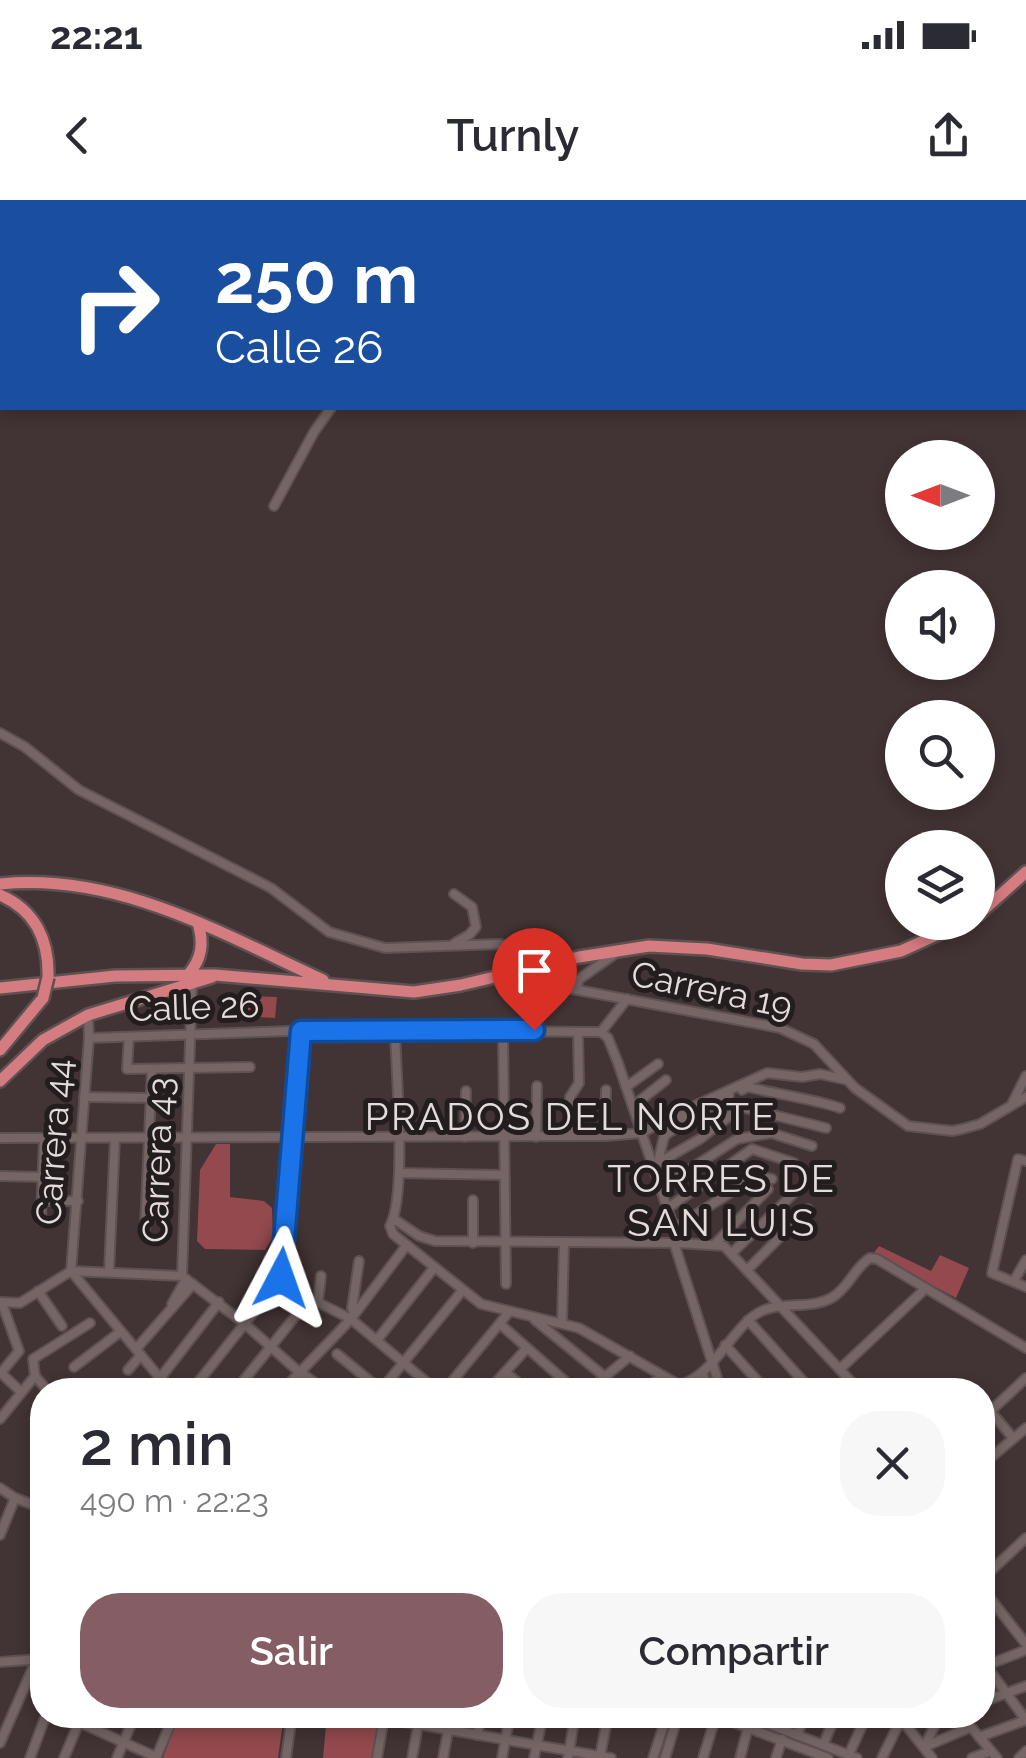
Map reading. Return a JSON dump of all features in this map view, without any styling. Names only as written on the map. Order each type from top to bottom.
[{"type":"highway","points":[[995,900],[1026,872]]},
{"type":"highway","points":[[0,884],[44,882],[103,889],[198,922],[332,984]]},
{"type":"highway","points":[[0,895],[25,911],[37,925],[44,941],[48,976],[43,998],[0,1050]]},
{"type":"highway","points":[[190,980],[202,945],[198,922]]},
{"type":"highway","points":[[0,1081],[43,1040],[88,1015],[190,980],[215,976],[414,992],[622,950],[675,946],[831,965],[901,950],[924,940]]},
{"type":"highway","points":[[0,988],[76,978],[190,980]]},
{"type":"street","points":[[274,506],[330,410]]},
{"type":"street","name":"Carrera 19","points":[[0,733],[79,790],[270,888],[329,932],[385,948],[500,944],[514,948],[547,983],[780,1028],[814,1044],[847,1080],[908,1126],[952,1131],[980,1124],[1026,1097]]},
{"type":"street","points":[[436,948],[457,943],[476,926],[472,907],[454,894]]},
{"type":"street","points":[[577,990],[578,980],[622,950]]},
{"type":"street","name":"Carrera 43","points":[[187,1280],[190,980]]},
{"type":"street","points":[[626,999],[601,1032],[608,1038],[657,1166],[716,1378]]},
{"type":"street","name":"Carrera 44","points":[[71,1271],[88,1015]]},
{"type":"street","points":[[202,1378],[281,1278],[301,1031]]},
{"type":"street","name":"Calle 26","points":[[89,1038],[301,1031],[601,1032]]},
{"type":"street","points":[[395,1031],[399,1173],[390,1230],[480,1304],[579,1328],[666,1378]]},
{"type":"street","points":[[502,1031],[506,1284]]},
{"type":"street","points":[[571,1136],[570,1096],[579,1083],[578,1032]]},
{"type":"street","points":[[129,1036],[128,1068],[250,1067]]},
{"type":"street","points":[[626,1087],[658,1064]]},
{"type":"street","name":"Carrera 43","points":[[145,1228],[152,1069]]},
{"type":"street","points":[[0,1138],[605,1136],[642,1133],[768,1073],[802,1077],[820,1074],[847,1080]]},
{"type":"street","points":[[1013,1102],[1026,1076]]},
{"type":"street","points":[[633,1106],[666,1080]]},
{"type":"street","points":[[536,1137],[537,1086]]},
{"type":"street","points":[[666,1135],[726,1096],[748,1087],[791,1099],[802,1096],[840,1108]]},
{"type":"street","points":[[605,1136],[606,1090]]},
{"type":"street","points":[[466,1091],[466,1137]]},
{"type":"street","points":[[84,1097],[152,1098]]},
{"type":"street","points":[[657,1166],[740,1107],[826,1128]]},
{"type":"street","points":[[657,1166],[666,1135],[688,1111]]},
{"type":"street","points":[[662,1187],[737,1139],[771,1133],[812,1146]]},
{"type":"street","points":[[42,1220],[44,1138]]},
{"type":"street","points":[[109,1272],[115,1138]]},
{"type":"street","points":[[668,1208],[752,1149],[794,1163]]},
{"type":"street","points":[[1022,1160],[992,1273],[1026,1287]]},
{"type":"street","points":[[399,1173],[503,1175]]},
{"type":"street","points":[[674,1228],[746,1183],[752,1175],[770,1184],[714,1244]]},
{"type":"street","points":[[0,1176],[42,1176]]},
{"type":"street","points":[[733,1252],[793,1194]]},
{"type":"street","points":[[42,1200],[78,1201]]},
{"type":"street","points":[[473,1200],[474,1243]]},
{"type":"street","points":[[748,1269],[808,1210]]},
{"type":"street","points":[[394,1219],[435,1241],[714,1244],[733,1252],[848,1378]]},
{"type":"street","points":[[562,1323],[564,1244]]},
{"type":"street","points":[[294,1378],[353,1316],[406,1246]]},
{"type":"street","points":[[699,1378],[748,1320],[768,1308],[804,1306],[834,1296],[870,1258],[877,1258],[1026,1348]]},
{"type":"street","points":[[1014,1281],[1026,1260]]},
{"type":"street","points":[[353,1316],[360,1262]]},
{"type":"street","points":[[377,1340],[433,1269]]},
{"type":"street","points":[[71,1271],[159,1377],[219,1302]]},
{"type":"street","points":[[20,1391],[1,1374],[20,1351],[1,1302],[20,1303],[71,1271],[187,1280],[219,1302],[307,1378]]},
{"type":"street","points":[[246,1378],[314,1300],[320,1276]]},
{"type":"street","points":[[281,1278],[297,1292],[353,1316],[422,1378]]},
{"type":"street","points":[[128,1370],[187,1280]]},
{"type":"street","points":[[840,1369],[925,1289]]},
{"type":"street","points":[[38,1291],[62,1326]]},
{"type":"street","points":[[391,1378],[462,1292]]},
{"type":"street","points":[[455,1378],[508,1312]]},
{"type":"street","points":[[535,1320],[605,1377],[630,1356]]},
{"type":"street","points":[[748,1320],[800,1378]]},
{"type":"street","points":[[35,1376],[33,1359],[90,1323]]},
{"type":"street","points":[[500,1324],[561,1378]]},
{"type":"street","points":[[74,1367],[120,1332]]},
{"type":"street","points":[[725,1344],[755,1378]]},
{"type":"street","points":[[500,1378],[527,1348]]},
{"type":"street","points":[[337,1354],[366,1378]]},
{"type":"street","points":[[299,1372],[304,1378]]},
{"type":"street","points":[[505,1372],[512,1378]]},
{"type":"street","points":[[995,1407],[1026,1378]]},
{"type":"street","points":[[1,1416],[30,1381]]},
{"type":"street","points":[[995,1418],[1013,1438]]},
{"type":"street","points":[[995,1454],[1026,1428]]},
{"type":"street","points":[[0,1488],[30,1504]]},
{"type":"street","points":[[0,1535],[15,1498]]},
{"type":"street","points":[[995,1567],[1026,1538]]},
{"type":"street","points":[[995,1606],[1026,1647],[995,1660]]},
{"type":"street","points":[[0,1664],[30,1662]]},
{"type":"street","points":[[979,1738],[1026,1720],[995,1678]]},
{"type":"street","points":[[0,1743],[30,1682]]},
{"type":"street","points":[[995,1697],[1026,1686]]},
{"type":"street","points":[[30,1758],[41,1728]]},
{"type":"street","points":[[64,1758],[77,1728]]},
{"type":"street","points":[[98,1728],[156,1758],[169,1728]]},
{"type":"street","points":[[118,1758],[130,1728]]},
{"type":"street","points":[[286,1758],[290,1728]]},
{"type":"street","points":[[377,1758],[382,1728]]},
{"type":"street","points":[[412,1758],[418,1728]]},
{"type":"street","points":[[442,1728],[538,1744],[569,1754],[612,1758]]},
{"type":"street","points":[[478,1735],[479,1728]]},
{"type":"street","points":[[502,1758],[508,1728]]},
{"type":"street","points":[[534,1758],[541,1728]]},
{"type":"street","points":[[569,1754],[573,1728]]},
{"type":"street","points":[[600,1756],[605,1728]]},
{"type":"street","points":[[653,1758],[663,1728]]},
{"type":"street","points":[[665,1758],[674,1728]]},
{"type":"street","points":[[703,1758],[712,1728]]},
{"type":"street","points":[[740,1758],[746,1728]]},
{"type":"street","points":[[770,1728],[805,1754],[828,1758]]},
{"type":"street","points":[[777,1728],[853,1756],[863,1728]]},
{"type":"street","points":[[796,1735],[799,1728]]},
{"type":"street","points":[[822,1744],[830,1728]]},
{"type":"street","points":[[882,1758],[894,1728]]},
{"type":"street","points":[[909,1728],[932,1758]]},
{"type":"street","points":[[924,1747],[934,1728]]},
{"type":"street","points":[[924,1747],[968,1728]]},
{"type":"street","points":[[971,1728],[994,1755]]},
{"type":"street","points":[[443,1758],[448,1730]]},
{"type":"street","points":[[776,1758],[782,1739]]},
{"type":"street","points":[[1019,1758],[1026,1751]]},
{"type":"street","points":[[972,1758],[994,1755]]},
{"type":"shaded area","points":[[244,996],[277,997],[275,1018],[242,1016]]},
{"type":"shaded area","points":[[216,1144],[230,1144],[230,1197],[264,1201],[272,1208],[273,1237],[265,1250],[205,1249],[197,1241],[200,1170]]},
{"type":"shaded area","points":[[879,1246],[931,1271],[940,1255],[969,1268],[956,1298],[873,1254]]},
{"type":"shaded area","points":[[174,1728],[282,1728],[278,1758],[163,1758]]},
{"type":"shaded area","points":[[326,1728],[381,1728],[375,1758],[323,1758]]},
{"type":"district","name":"PRADOS DEL NORTE","points":[[571,1117]]},
{"type":"district","name":"TORRES DE SAN LUIS","points":[[722,1201]]},
{"type":"route","points":[[281,1278],[301,1031],[534,1030]]}]
